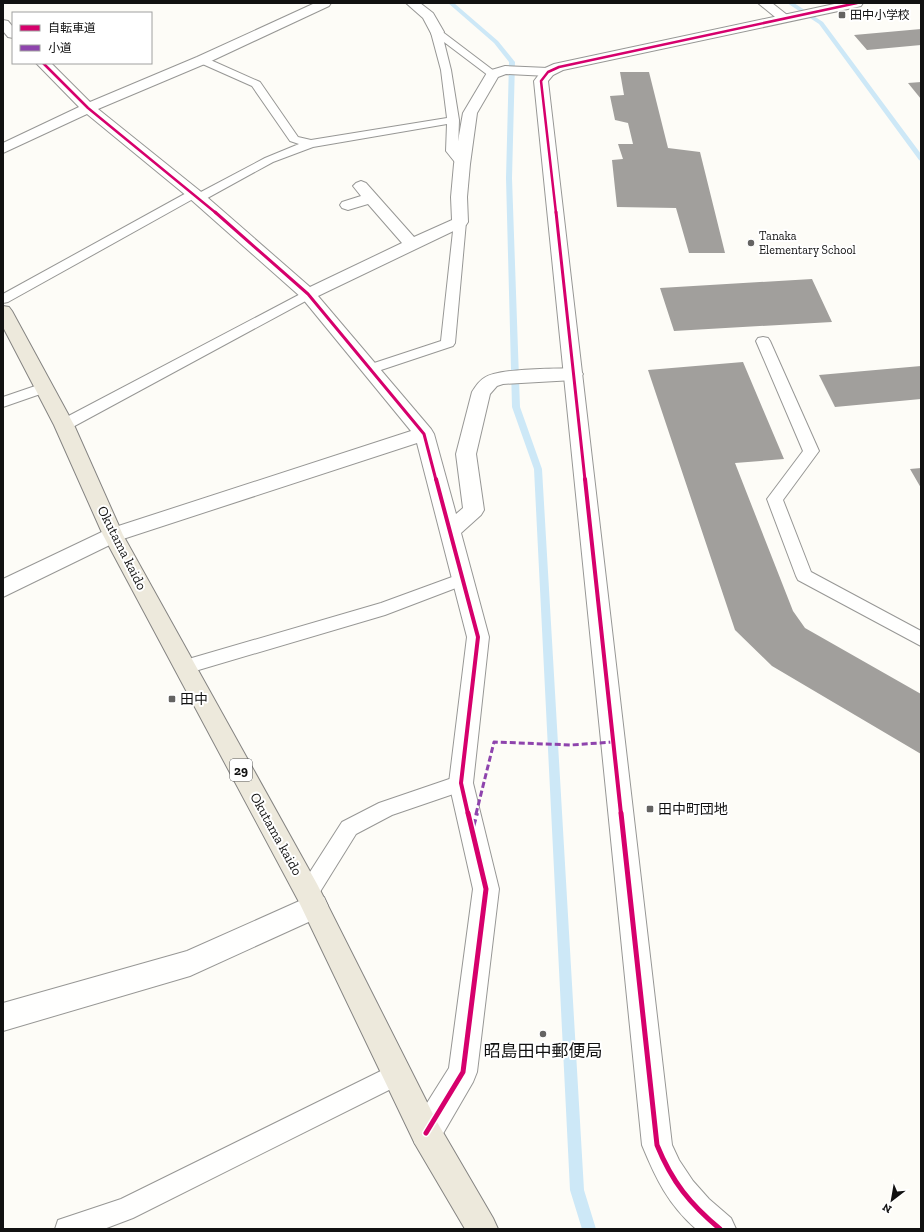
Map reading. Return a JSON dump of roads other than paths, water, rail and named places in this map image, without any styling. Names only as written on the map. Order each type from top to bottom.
[{"type":"main road","name":"Okutama kaido","points":[[3,311],[64,425],[113,535],[312,900],[426,1133],[482,1229]]},
{"type":"street","points":[[3,149],[88,108],[202,60],[325,3]]},
{"type":"street","points":[[412,3],[428,16],[436,30]]},
{"type":"street","points":[[764,3],[796,16]]},
{"type":"street","points":[[308,294],[460,222],[459,197],[462,164],[470,113],[505,71],[548,72],[559,67],[857,3]]},
{"type":"street","points":[[3,24],[12,33]]},
{"type":"street","points":[[44,64],[88,108],[196,196],[308,294],[424,434],[478,637],[461,784],[486,889],[463,1072],[426,1133]]},
{"type":"street","points":[[548,72],[541,81],[657,1145],[666,1167],[682,1194],[695,1208],[720,1229]]},
{"type":"street","points":[[360,186],[412,245]]},
{"type":"street","points":[[348,205],[371,198]]},
{"type":"street","points":[[450,530],[474,510],[466,454],[481,392],[490,382],[500,378],[574,374]]},
{"type":"street","points":[[3,589],[113,535],[424,434]]},
{"type":"street","points":[[3,1017],[190,963],[312,900]]},
{"type":"lane","points":[[436,30],[505,71]]},
{"type":"lane","points":[[436,30],[446,70],[453,120],[452,151],[462,164]]},
{"type":"lane","points":[[202,60],[256,84],[294,139],[310,144]]},
{"type":"lane","points":[[3,299],[196,196],[269,160],[310,144],[453,120]]},
{"type":"lane","points":[[370,369],[448,343],[460,222]]},
{"type":"lane","points":[[64,425],[308,294]]},
{"type":"lane","points":[[763,341],[811,451],[775,500],[804,576],[921,639]]},
{"type":"lane","points":[[3,402],[44,388]]},
{"type":"lane","points":[[185,667],[385,608],[462,579]]},
{"type":"lane","points":[[312,900],[349,828],[386,809],[461,784]]},
{"type":"lane","points":[[67,1229],[125,1210],[397,1074]]},
{"type":"waterway","points":[[451,3],[496,42],[512,62],[509,178],[516,407],[538,469],[577,1190],[589,1229]]},
{"type":"waterway","points":[[790,3],[821,23],[921,159]]},
{"type":"place","name":"田中小学校","points":[[842,15]]},
{"type":"place","name":"Tanaka Elementary School","points":[[751,243]]},
{"type":"place","name":"田中","points":[[172,699]]},
{"type":"place","name":"田中町団地","points":[[650,809]]},
{"type":"place","name":"昭島田中郵便局","points":[[543,1034]]}]
